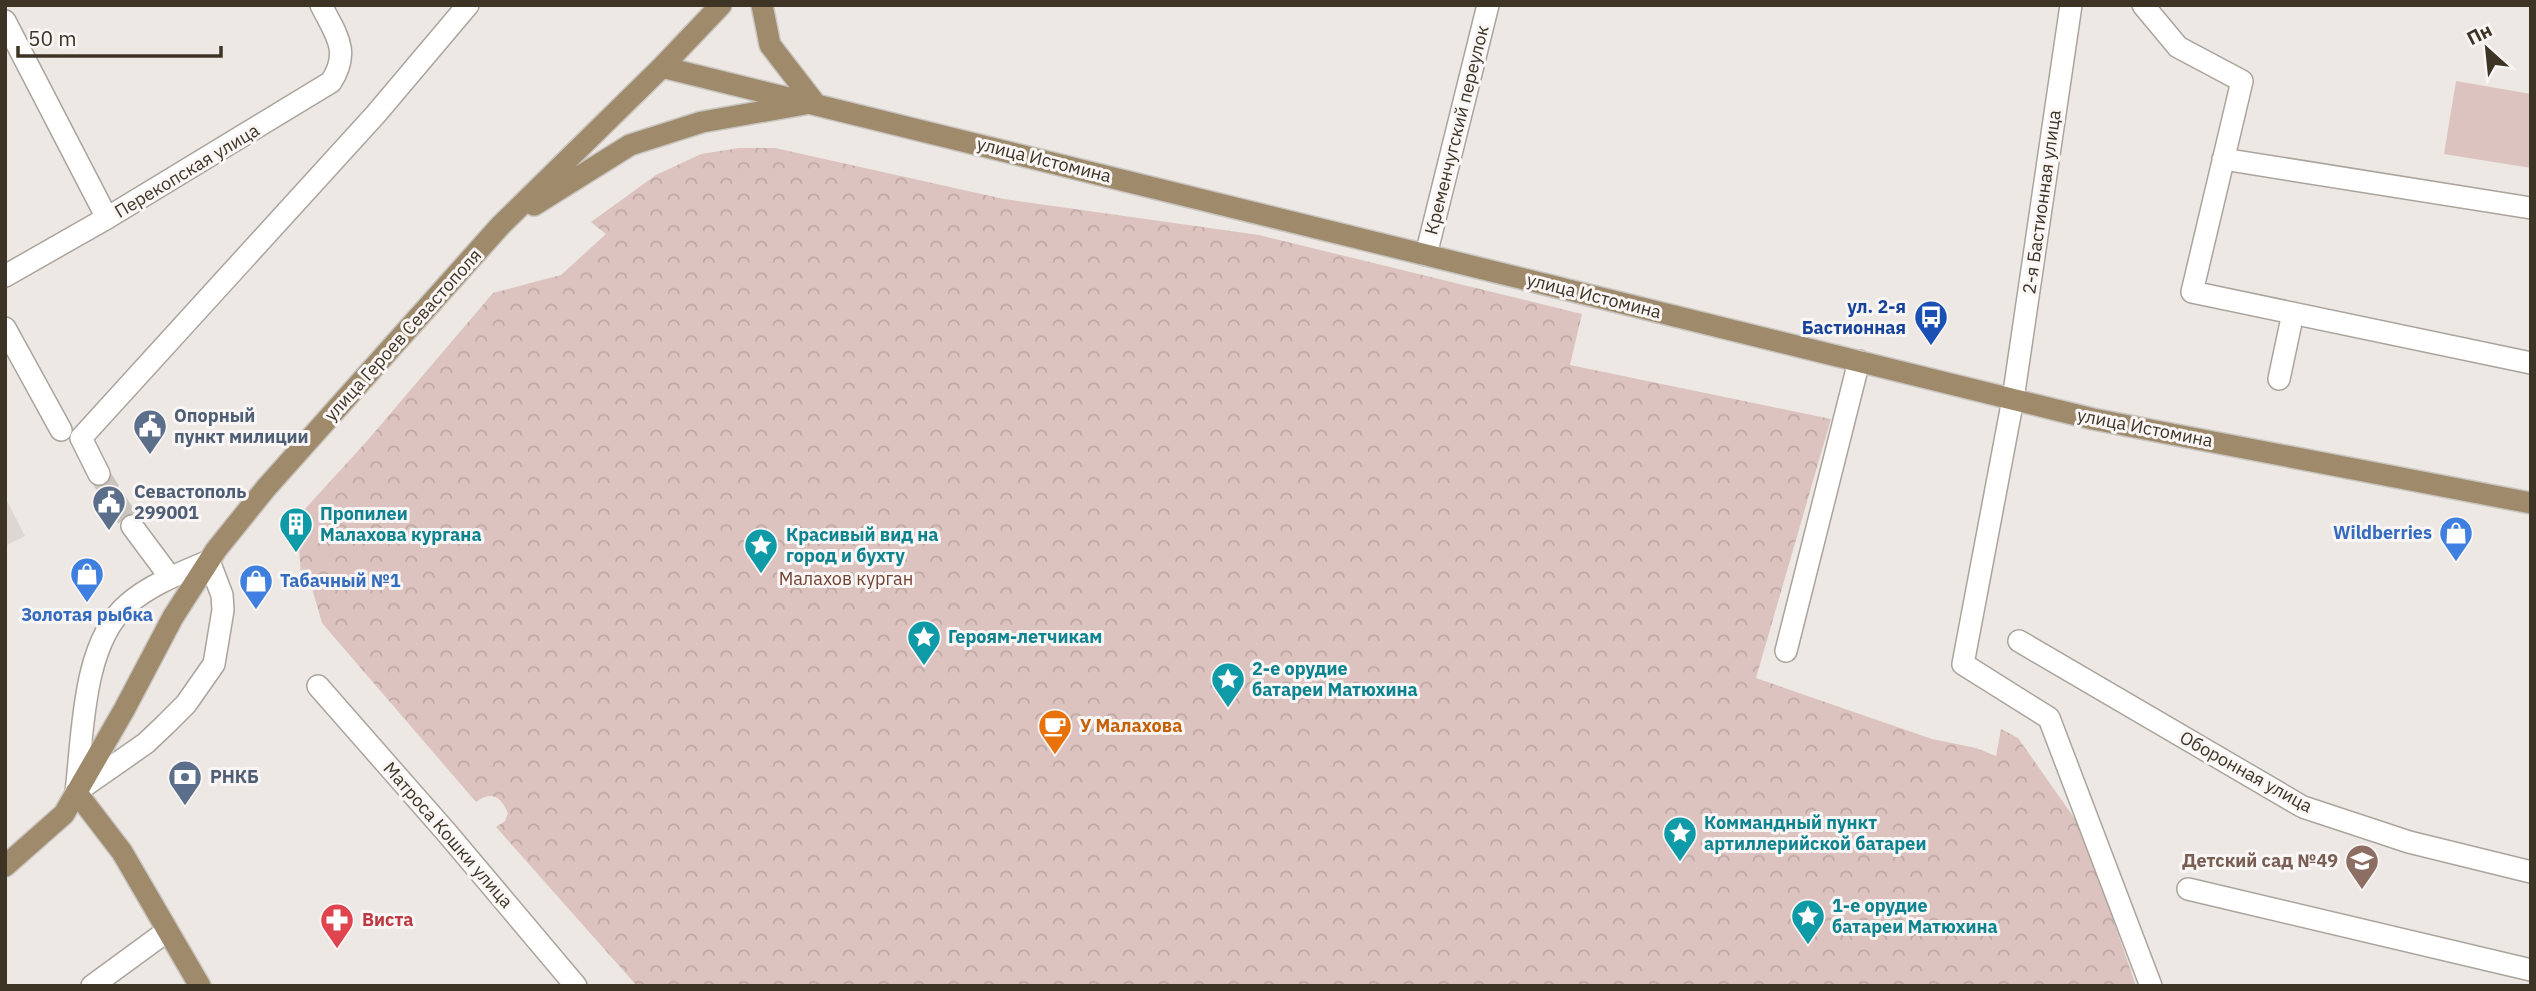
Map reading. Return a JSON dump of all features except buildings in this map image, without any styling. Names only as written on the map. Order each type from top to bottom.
[{"type":"main road","name":"улица Героев Севастополя","points":[[5,866],[64,814],[124,710],[173,617],[209,561],[266,488],[500,226],[721,5]]},
{"type":"main road","points":[[500,226],[630,145],[702,122],[814,102],[770,45],[762,5]]},
{"type":"main road","name":"улица Истомина","points":[[662,66],[2093,419],[2531,504]]},
{"type":"main road","points":[[76,792],[122,852],[200,986]]},
{"type":"street","name":"Перекопская улица","points":[[5,275],[107,218],[331,82],[342,58],[341,44],[321,5]]},
{"type":"street","points":[[99,474],[81,438],[376,114],[468,5]]},
{"type":"street","name":"Кременчугский переулок","points":[[1426,255],[1488,5]]},
{"type":"street","name":"2-я Бастионная улица","points":[[2071,5],[2013,399],[1963,664],[2049,718],[2151,986]]},
{"type":"street","points":[[2143,5],[2178,47],[2242,81],[2192,292],[2531,363]]},
{"type":"street","points":[[5,21],[107,218]]},
{"type":"street","points":[[2223,159],[2531,208]]},
{"type":"street","points":[[2279,379],[2293,313]]},
{"type":"street","points":[[5,328],[61,430]]},
{"type":"street","points":[[1786,651],[1860,361]]},
{"type":"street","points":[[132,526],[170,577]]},
{"type":"street","points":[[209,561],[222,596],[223,610],[214,664],[186,704],[146,743],[76,792],[92,666],[104,633],[127,604],[170,577],[209,561]]},
{"type":"street","name":"Оборонная улица","points":[[2019,641],[2303,807],[2409,842],[2531,872]]},
{"type":"street","name":"Матроса Кошки улица","points":[[318,686],[576,986]]},
{"type":"street","points":[[2188,889],[2531,970]]},
{"type":"street","points":[[92,986],[163,934]]},
{"type":"shaded area","points":[[5,497],[25,536],[5,546]]},
{"type":"green space","points":[[2456,81],[2531,94],[2531,168],[2444,154]]},
{"type":"green space","name":"Малахов курган","points":[[739,148],[775,148],[1004,199],[1259,235],[1582,314],[1570,365],[1831,419],[1756,678],[1932,739],[1976,748],[1996,756],[2001,729],[2018,738],[2082,829],[2136,986],[637,986],[496,827],[505,821],[508,813],[499,799],[487,796],[476,802],[322,623],[311,585],[308,581],[299,579],[301,574],[298,537],[283,533],[367,441],[493,293],[561,275],[606,234],[591,222],[656,175],[701,154]]},
{"type":"tunnel","points":[[99,474],[132,526]]},
{"type":"place","name":"ул. 2-я Бастионная","points":[[1931,347]]},
{"type":"place","name":"Опорный пункт милиции","points":[[150,456]]},
{"type":"place","name":"Севастополь 299001","points":[[109,532]]},
{"type":"place","name":"Пропилеи Малахова кургана","points":[[296,554]]},
{"type":"place","name":"Wildberries","points":[[2456,563]]},
{"type":"place","name":"Красивый вид на город и бухту","points":[[761,575]]},
{"type":"place","name":"Золотая рыбка","points":[[87,604]]},
{"type":"place","name":"Табачный №1","points":[[256,611]]},
{"type":"place","name":"Героям-летчикам","points":[[924,667]]},
{"type":"place","name":"2-е орудие батареи Матюхина","points":[[1228,709]]},
{"type":"place","name":"У Малахова","points":[[1055,756]]},
{"type":"place","name":"РНКБ","points":[[185,807]]},
{"type":"place","name":"Коммандный пункт артиллерийской батареи","points":[[1680,863]]},
{"type":"place","name":"Детский сад №49","points":[[2362,891]]},
{"type":"place","name":"1-е орудие батареи Матюхина","points":[[1808,946]]},
{"type":"place","name":"Виста","points":[[337,950]]}]
